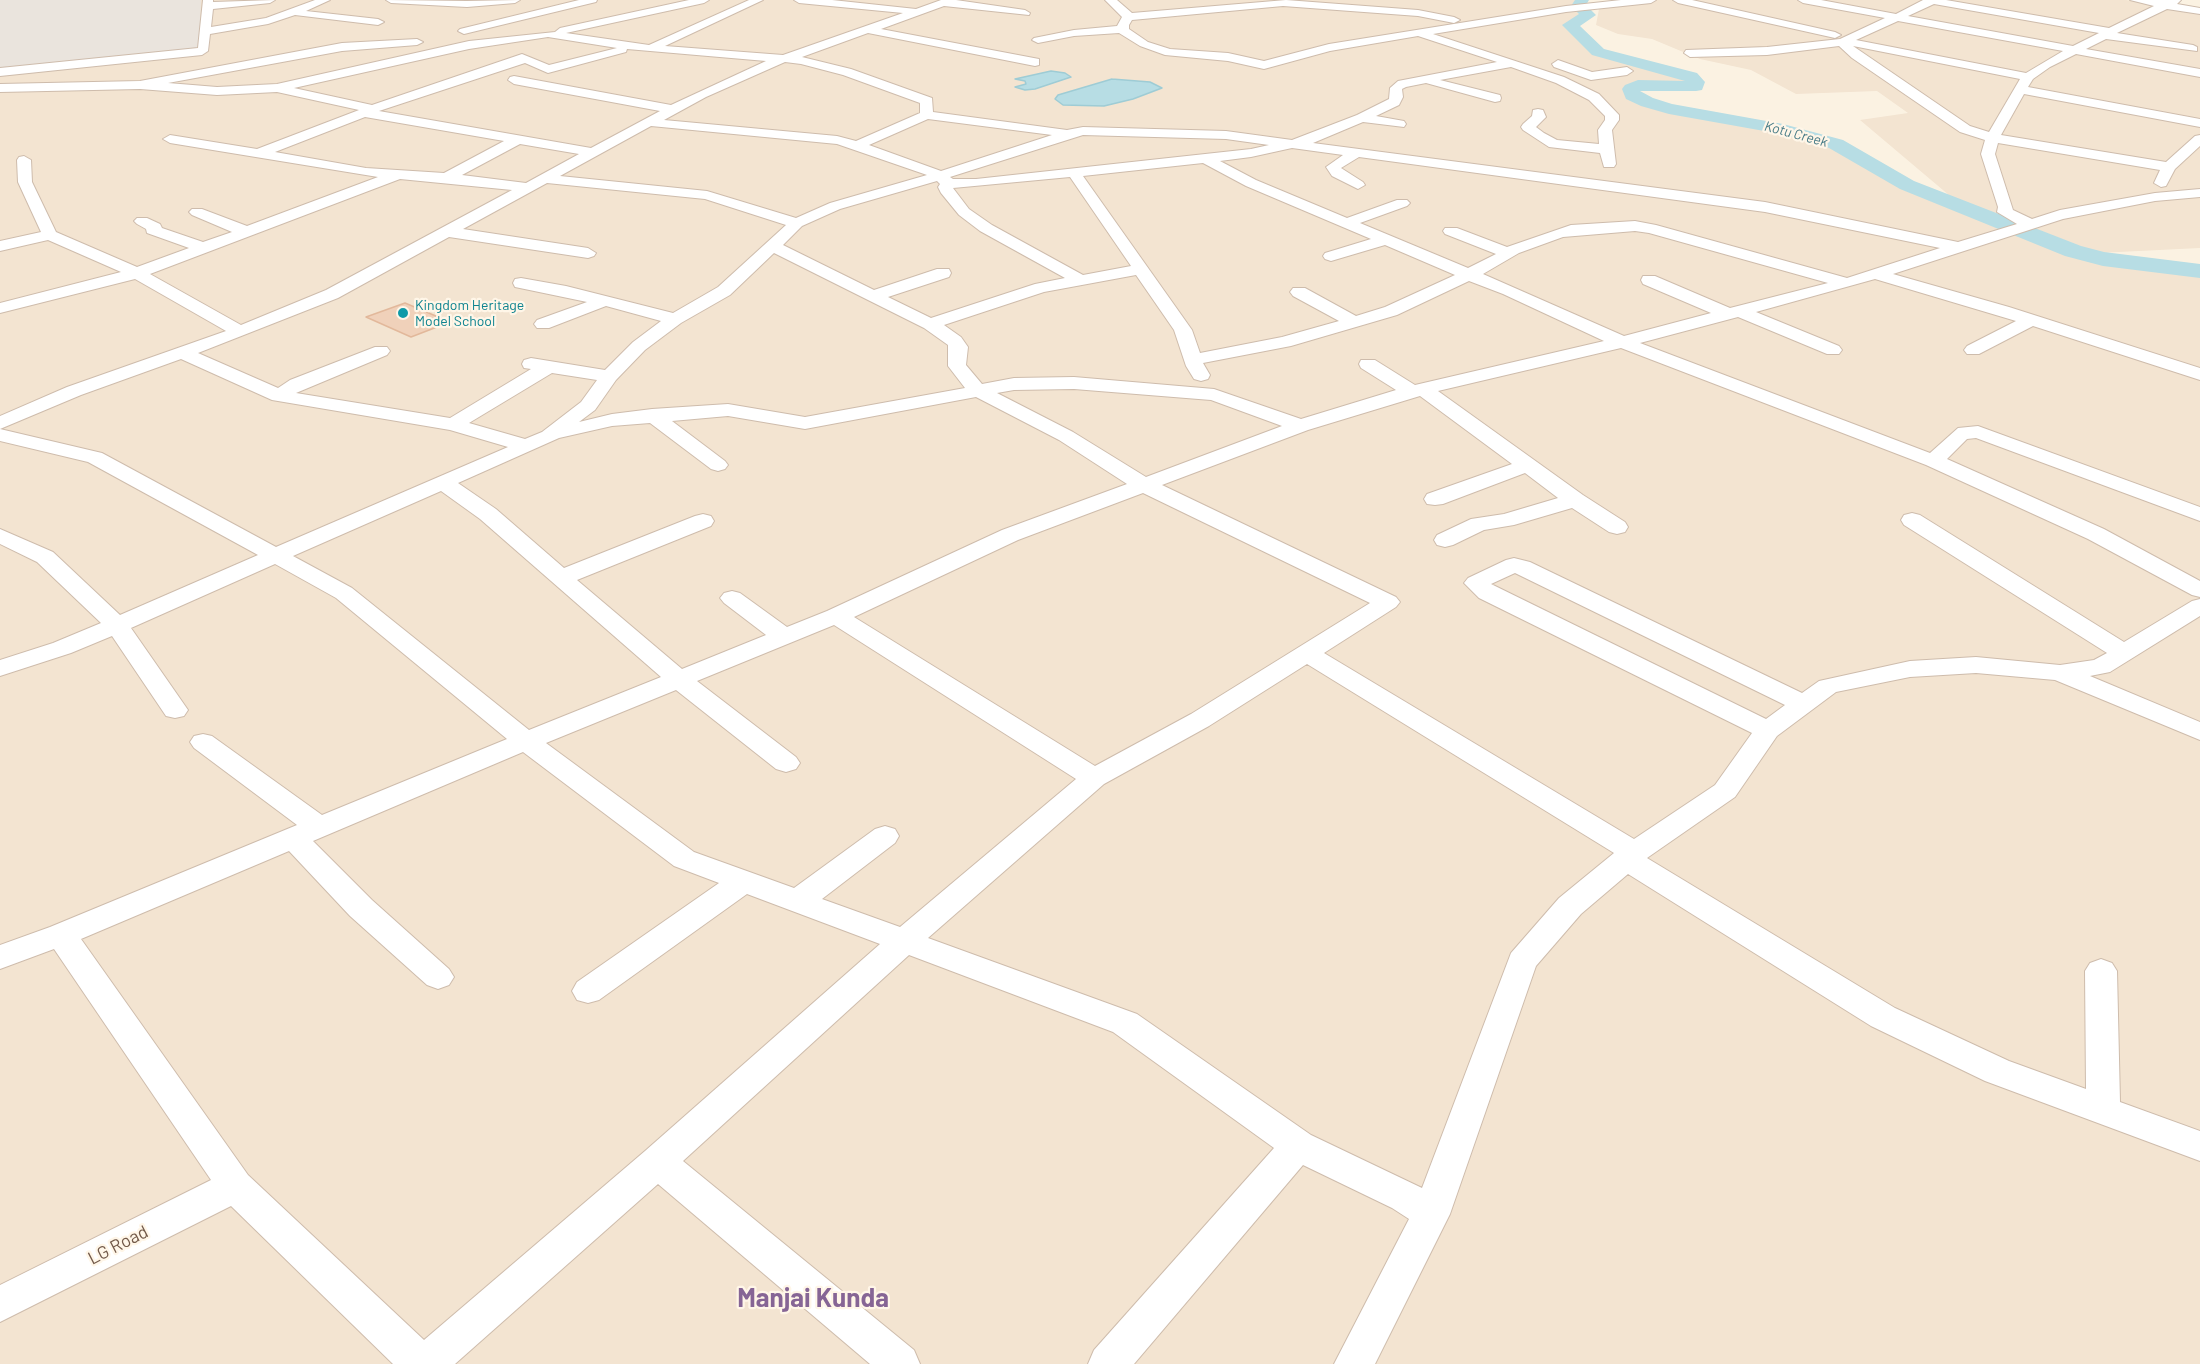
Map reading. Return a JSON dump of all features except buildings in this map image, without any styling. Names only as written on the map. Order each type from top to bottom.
[{"type":"street","points":[[176,89],[188,77],[202,51],[207,3],[270,0]]},
{"type":"street","points":[[204,32],[260,23],[325,0]]},
{"type":"street","points":[[391,0],[467,4],[515,0]]},
{"type":"street","points":[[448,35],[592,0]]},
{"type":"street","points":[[664,0],[686,3]]},
{"type":"street","points":[[0,88],[140,85],[217,91],[277,88],[483,42],[548,34],[704,0]]},
{"type":"street","points":[[651,49],[758,0]]},
{"type":"street","points":[[799,0],[922,12]]},
{"type":"street","points":[[993,9],[1015,0]]},
{"type":"street","points":[[1110,0],[1126,12],[1125,23],[1144,44],[1157,49],[1228,57],[1264,65],[1329,48],[1454,26],[1581,7],[1651,0]]},
{"type":"street","points":[[1678,0],[2200,123]]},
{"type":"street","points":[[1803,0],[2200,73]]},
{"type":"street","points":[[1690,53],[1767,51],[1846,40],[1898,18],[1932,0],[2193,49]]},
{"type":"street","points":[[2135,0],[2171,3],[2200,11]]},
{"type":"street","points":[[365,20],[419,1]]},
{"type":"street","points":[[0,423],[74,391],[240,332],[332,294],[530,188],[591,152],[738,76],[922,12],[947,1],[1025,13]]},
{"type":"street","points":[[1038,40],[1125,23],[1281,2],[1418,14],[1469,24]]},
{"type":"street","points":[[2018,228],[2005,212],[2006,207],[1988,154],[1993,138],[2024,83],[2046,64],[2171,3]]},
{"type":"street","points":[[467,4],[443,10],[499,40]]},
{"type":"street","points":[[1521,4],[1555,11]]},
{"type":"street","points":[[296,12],[378,22]]},
{"type":"street","points":[[2110,17],[2132,21]]},
{"type":"street","points":[[1454,26],[1483,37]]},
{"type":"street","points":[[870,30],[1035,62]]},
{"type":"street","points":[[1416,33],[1511,63],[1576,87],[1602,103],[1612,115],[1612,120],[1605,130],[1613,185]]},
{"type":"street","points":[[1863,33],[1922,43]]},
{"type":"street","points":[[548,34],[651,49],[786,58],[831,67],[927,101],[926,115]]},
{"type":"street","points":[[140,85],[355,45],[402,44],[426,40]]},
{"type":"street","points":[[1846,40],[1856,55],[1965,129],[1993,138],[2169,167]]},
{"type":"street","points":[[483,42],[548,69],[633,47]]},
{"type":"street","points":[[0,72],[202,51]]},
{"type":"street","points":[[290,57],[326,76]]},
{"type":"street","points":[[258,154],[369,111],[526,59]]},
{"type":"street","points":[[1542,59],[1591,76],[1627,71]]},
{"type":"street","points":[[2023,60],[2046,64]]},
{"type":"street","points":[[647,122],[817,137],[857,144],[945,180],[1072,171],[1251,153],[1305,141],[1362,118],[1394,102],[1398,97],[1398,86],[1511,63]]},
{"type":"street","points":[[71,86],[194,64]]},
{"type":"street","points":[[514,80],[671,110]]},
{"type":"street","points":[[1424,80],[1495,98]]},
{"type":"street","points":[[277,88],[369,111],[591,152]]},
{"type":"street","points":[[1538,113],[1539,117],[1528,127],[1544,140],[1561,145],[1606,149]]},
{"type":"street","points":[[857,144],[926,115],[1071,133]]},
{"type":"street","points":[[1362,118],[1399,124]]},
{"type":"street","points":[[549,436],[588,406],[609,376],[639,346],[675,319],[724,291],[797,223],[835,206],[945,180],[1071,133],[1083,131],[1226,135],[1613,185],[1809,214],[1957,247]]},
{"type":"street","points":[[170,139],[397,175],[530,188]]},
{"type":"street","points":[[2155,197],[2169,167],[2193,151],[2200,139]]},
{"type":"street","points":[[446,178],[517,140]]},
{"type":"street","points":[[1355,153],[1333,168],[1337,173],[1358,185]]},
{"type":"street","points":[[1203,157],[1251,183],[1509,290],[1622,342],[1933,461],[2096,534],[2200,590]]},
{"type":"street","points":[[24,160],[25,182],[50,235]]},
{"type":"street","points":[[1072,171],[1183,330],[1194,360],[1214,395]]},
{"type":"street","points":[[0,308],[137,273],[397,175]]},
{"type":"street","points":[[546,179],[707,195],[797,223]]},
{"type":"street","points":[[945,180],[945,187],[964,212],[986,228],[1080,280]]},
{"type":"street","points":[[0,957],[61,935],[526,741],[836,616],[1010,536],[1301,426],[1418,390],[1622,342],[1847,283],[2060,215],[2155,197],[2200,193]]},
{"type":"street","points":[[1347,223],[1402,203]]},
{"type":"street","points":[[197,212],[247,232]]},
{"type":"street","points":[[142,222],[154,227],[153,230],[204,248]]},
{"type":"street","points":[[1194,360],[1285,342],[1391,310],[1491,264],[1508,253],[1558,232],[1642,226],[1847,283]]},
{"type":"street","points":[[1452,231],[1508,253]]},
{"type":"street","points":[[448,232],[588,253]]},
{"type":"street","points":[[0,246],[50,235],[137,273],[240,332]]},
{"type":"street","points":[[1331,256],[1387,240]]},
{"type":"street","points":[[61,935],[235,1186],[423,1364],[658,1162],[904,941],[1094,778],[1200,720],[1388,602],[1144,485],[1066,436],[977,390],[957,366],[959,347],[955,341],[930,324],[772,246]]},
{"type":"street","points":[[930,324],[1024,292],[1142,269]]},
{"type":"street","points":[[873,296],[943,273]]},
{"type":"street","points":[[1875,274],[2032,320],[2200,374]]},
{"type":"street","points":[[1649,280],[1833,350]]},
{"type":"street","points":[[521,283],[566,291],[675,319]]},
{"type":"street","points":[[1299,292],[1354,322]]},
{"type":"street","points":[[543,324],[604,301]]},
{"type":"street","points":[[1973,350],[2032,320]]},
{"type":"street","points":[[279,396],[297,384],[381,351]]},
{"type":"street","points":[[181,352],[279,396],[453,424],[527,446]]},
{"type":"street","points":[[522,362],[609,376]]},
{"type":"street","points":[[1368,364],[1418,390],[1617,527]]},
{"type":"street","points":[[453,424],[548,367]]},
{"type":"street","points":[[0,668],[62,648],[117,625],[549,436],[612,420],[728,410],[805,423],[1014,384],[1074,383],[1214,395],[1301,426]]},
{"type":"street","points":[[652,415],[718,465]]},
{"type":"street","points":[[1933,461],[1960,435],[1965,432],[1978,432],[2200,514]]},
{"type":"street","points":[[0,435],[95,457],[344,593],[526,741],[684,859],[1125,1023],[1298,1146],[1405,1197],[1431,1214]]},
{"type":"street","points":[[2096,476],[2116,462]]},
{"type":"street","points":[[1435,499],[1528,465]]},
{"type":"street","points":[[444,483],[488,514],[679,680],[786,763]]},
{"type":"street","points":[[1445,540],[1479,524],[1575,500]]},
{"type":"street","points":[[1912,520],[2124,653]]},
{"type":"street","points":[[561,578],[703,521]]},
{"type":"street","points":[[0,536],[45,557],[117,625],[175,710]]},
{"type":"street","points":[[1768,730],[1487,593],[1476,583],[1506,568],[1522,567],[1802,702]]},
{"type":"street","points":[[732,598],[784,637]]},
{"type":"street","points":[[1354,1364],[1431,1214],[1522,961],[1570,906],[1630,856],[1725,790],[1768,730],[1802,702],[1828,686],[1910,669],[1976,665],[2060,673],[2101,667],[2200,606]]},
{"type":"street","points":[[836,616],[1094,778]]},
{"type":"street","points":[[1307,653],[1883,1017],[1997,1071],[2200,1146]]},
{"type":"street","points":[[2060,673],[2200,732]]},
{"type":"street","points":[[203,742],[306,832],[361,908],[438,977]]},
{"type":"street","points":[[798,901],[885,836]]},
{"type":"street","points":[[588,992],[744,881]]},
{"type":"street","points":[[2101,971],[2103,1109]]},
{"type":"street","points":[[1108,1364],[1298,1146]]},
{"type":"street","points":[[658,1162],[900,1364]]},
{"type":"street","name":"LG Road","points":[[0,1304],[235,1186]]},
{"type":"shaded area","name":"Manjai Kunda","points":[[0,0],[1582,0],[1578,6],[1589,15],[1570,25],[1598,52],[1691,77],[1697,82],[1696,86],[1638,85],[1632,89],[1632,95],[1647,102],[1669,109],[1783,129],[1836,144],[1907,185],[2073,251],[2103,259],[2200,271],[2200,1364],[0,1364]]},
{"type":"shaded area","points":[[0,0],[201,0],[199,51],[0,71]]},
{"type":"shaded area","points":[[1623,0],[2126,0],[2200,13],[2200,248],[2098,253],[1950,196],[1860,120],[1908,113],[1877,91],[1796,94],[1751,70],[1700,59],[1652,39],[1618,34],[1596,25],[1599,9]]},
{"type":"water","points":[[1051,71],[1065,73],[1071,77],[1035,89],[1025,90],[1015,87],[1026,84],[1025,81],[1015,79]]},
{"type":"water","points":[[1112,79],[1150,82],[1162,88],[1133,99],[1104,106],[1063,105],[1055,99],[1058,95]]},
{"type":"waterway","name":"Kotu Creek","points":[[1582,0],[1578,6],[1589,15],[1570,25],[1598,52],[1691,77],[1697,82],[1696,86],[1638,85],[1631,89],[1632,95],[1647,102],[1669,109],[1783,129],[1836,144],[1907,185],[2073,251],[2103,259],[2200,271]]},
{"type":"place","name":"Kingdom Heritage Model School","points":[[403,313]]},
{"type":"district","name":"Manjai Kunda","points":[[813,1298]]}]
